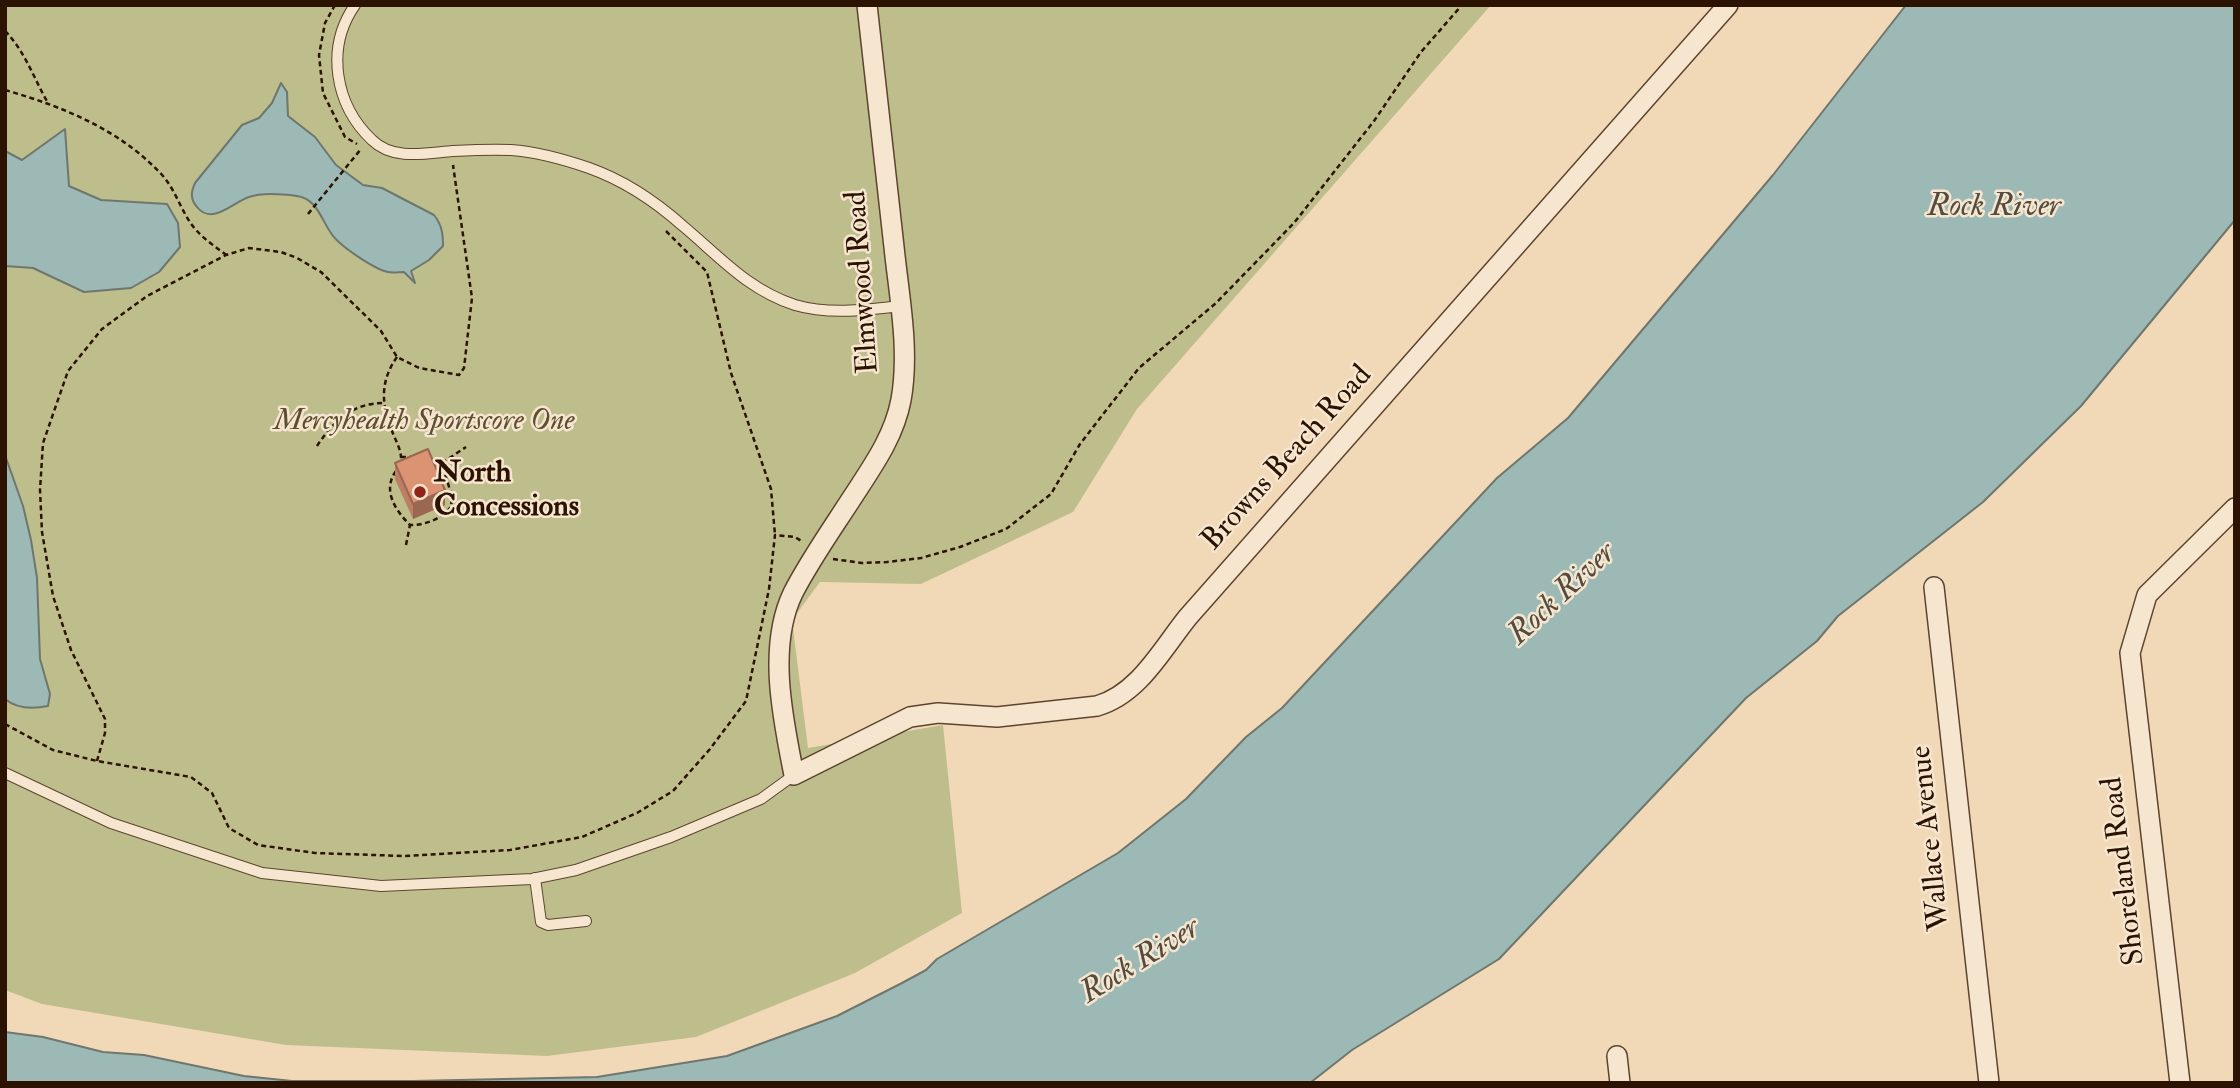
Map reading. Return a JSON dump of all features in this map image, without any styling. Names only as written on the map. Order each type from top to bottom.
[{"type":"street","name":"Elmwood Road","points":[[794,775],[782,712],[780,673],[782,632],[792,595],[883,450],[901,398],[904,360],[900,306],[867,5]]},
{"type":"street","name":"Browns Beach Road","points":[[794,775],[910,717],[938,713],[997,718],[1097,706],[1112,702],[1133,687],[1188,617],[1728,5]]},
{"type":"street","name":"Shoreland Road","points":[[2180,1083],[2130,653],[2147,595],[2235,508]]},
{"type":"street","name":"Wallace Avenue","points":[[1934,587],[1989,1083]]},
{"type":"street","points":[[1617,1056],[1620,1083]]},
{"type":"lane","points":[[355,5],[348,16],[338,47],[337,78],[343,100],[373,142],[391,151],[415,156],[489,150],[545,154],[592,169],[626,185],[684,226],[739,276],[757,288],[796,305],[834,311],[900,306]]},
{"type":"lane","points":[[5,773],[111,822],[262,873],[381,886],[536,878],[576,870],[671,837],[761,799],[794,775]]},
{"type":"lane","points":[[536,878],[541,922],[548,925],[586,921]]},
{"type":"path","points":[[308,214],[362,147],[345,137],[323,93],[319,55],[325,23],[335,5]]},
{"type":"path","points":[[5,31],[20,46],[48,103]]},
{"type":"path","points":[[5,90],[48,103],[103,128],[134,148],[164,178],[196,230],[226,255]]},
{"type":"path","points":[[443,165],[461,164]]},
{"type":"path","points":[[97,761],[105,733],[105,719],[71,650],[54,596],[42,531],[40,490],[43,443],[68,371],[102,329],[147,296],[226,255],[249,248],[281,252],[321,272],[381,331],[397,357],[419,368],[459,375],[464,368],[472,298],[453,165]]},
{"type":"path","points":[[663,228],[707,272],[731,373],[771,489],[775,536]]},
{"type":"path","points":[[397,357],[390,366],[383,403],[402,452],[401,464],[392,477],[390,496],[401,516],[410,525],[433,521],[452,508],[452,497],[442,463]]},
{"type":"path","points":[[317,446],[331,425],[351,412],[373,403],[383,403]]},
{"type":"path","points":[[442,463],[466,447]]},
{"type":"path","points":[[401,457],[418,457]]},
{"type":"path","points":[[425,458],[442,463]]},
{"type":"path","points":[[452,508],[470,516]]},
{"type":"path","points":[[406,545],[410,525]]},
{"type":"green space","name":"Mercyhealth Sportscore One","points":[[5,5],[1491,5],[1137,409],[1073,512],[921,584],[820,582],[792,620],[808,748],[943,725],[962,913],[855,973],[696,1037],[547,1056],[286,1045],[42,1004],[5,990]]},
{"type":"water","name":"Rock River","points":[[1906,5],[2235,5],[2235,220],[2081,406],[1983,502],[1838,616],[1817,641],[1746,698],[1499,959],[1352,1050],[1310,1083],[5,1083],[5,1032],[43,1037],[103,1052],[144,1055],[244,1076],[292,1081],[597,1077],[727,1056],[837,1016],[926,970],[937,959],[1118,853],[1186,799],[1246,737],[1282,708],[1497,478],[1568,418],[1773,175]]},
{"type":"water","points":[[281,83],[287,92],[288,116],[315,137],[336,165],[363,185],[382,188],[437,219],[442,230],[443,246],[429,260],[411,271],[415,283],[404,272],[382,270],[348,250],[331,233],[314,205],[304,198],[279,194],[254,195],[216,214],[203,212],[195,204],[192,195],[195,183],[242,125],[259,118],[272,103]]},
{"type":"water","points":[[65,129],[69,186],[101,200],[167,204],[178,223],[180,247],[159,272],[131,288],[84,292],[33,268],[5,266],[5,151],[22,160]]},
{"type":"water","points":[[5,455],[23,506],[37,578],[40,659],[50,694],[48,706],[42,707],[20,706],[5,699]]},
{"type":"building","points":[[428,449],[445,490],[413,504],[395,463]]},
{"type":"place","name":"North Concessions","points":[[420,492]]}]
